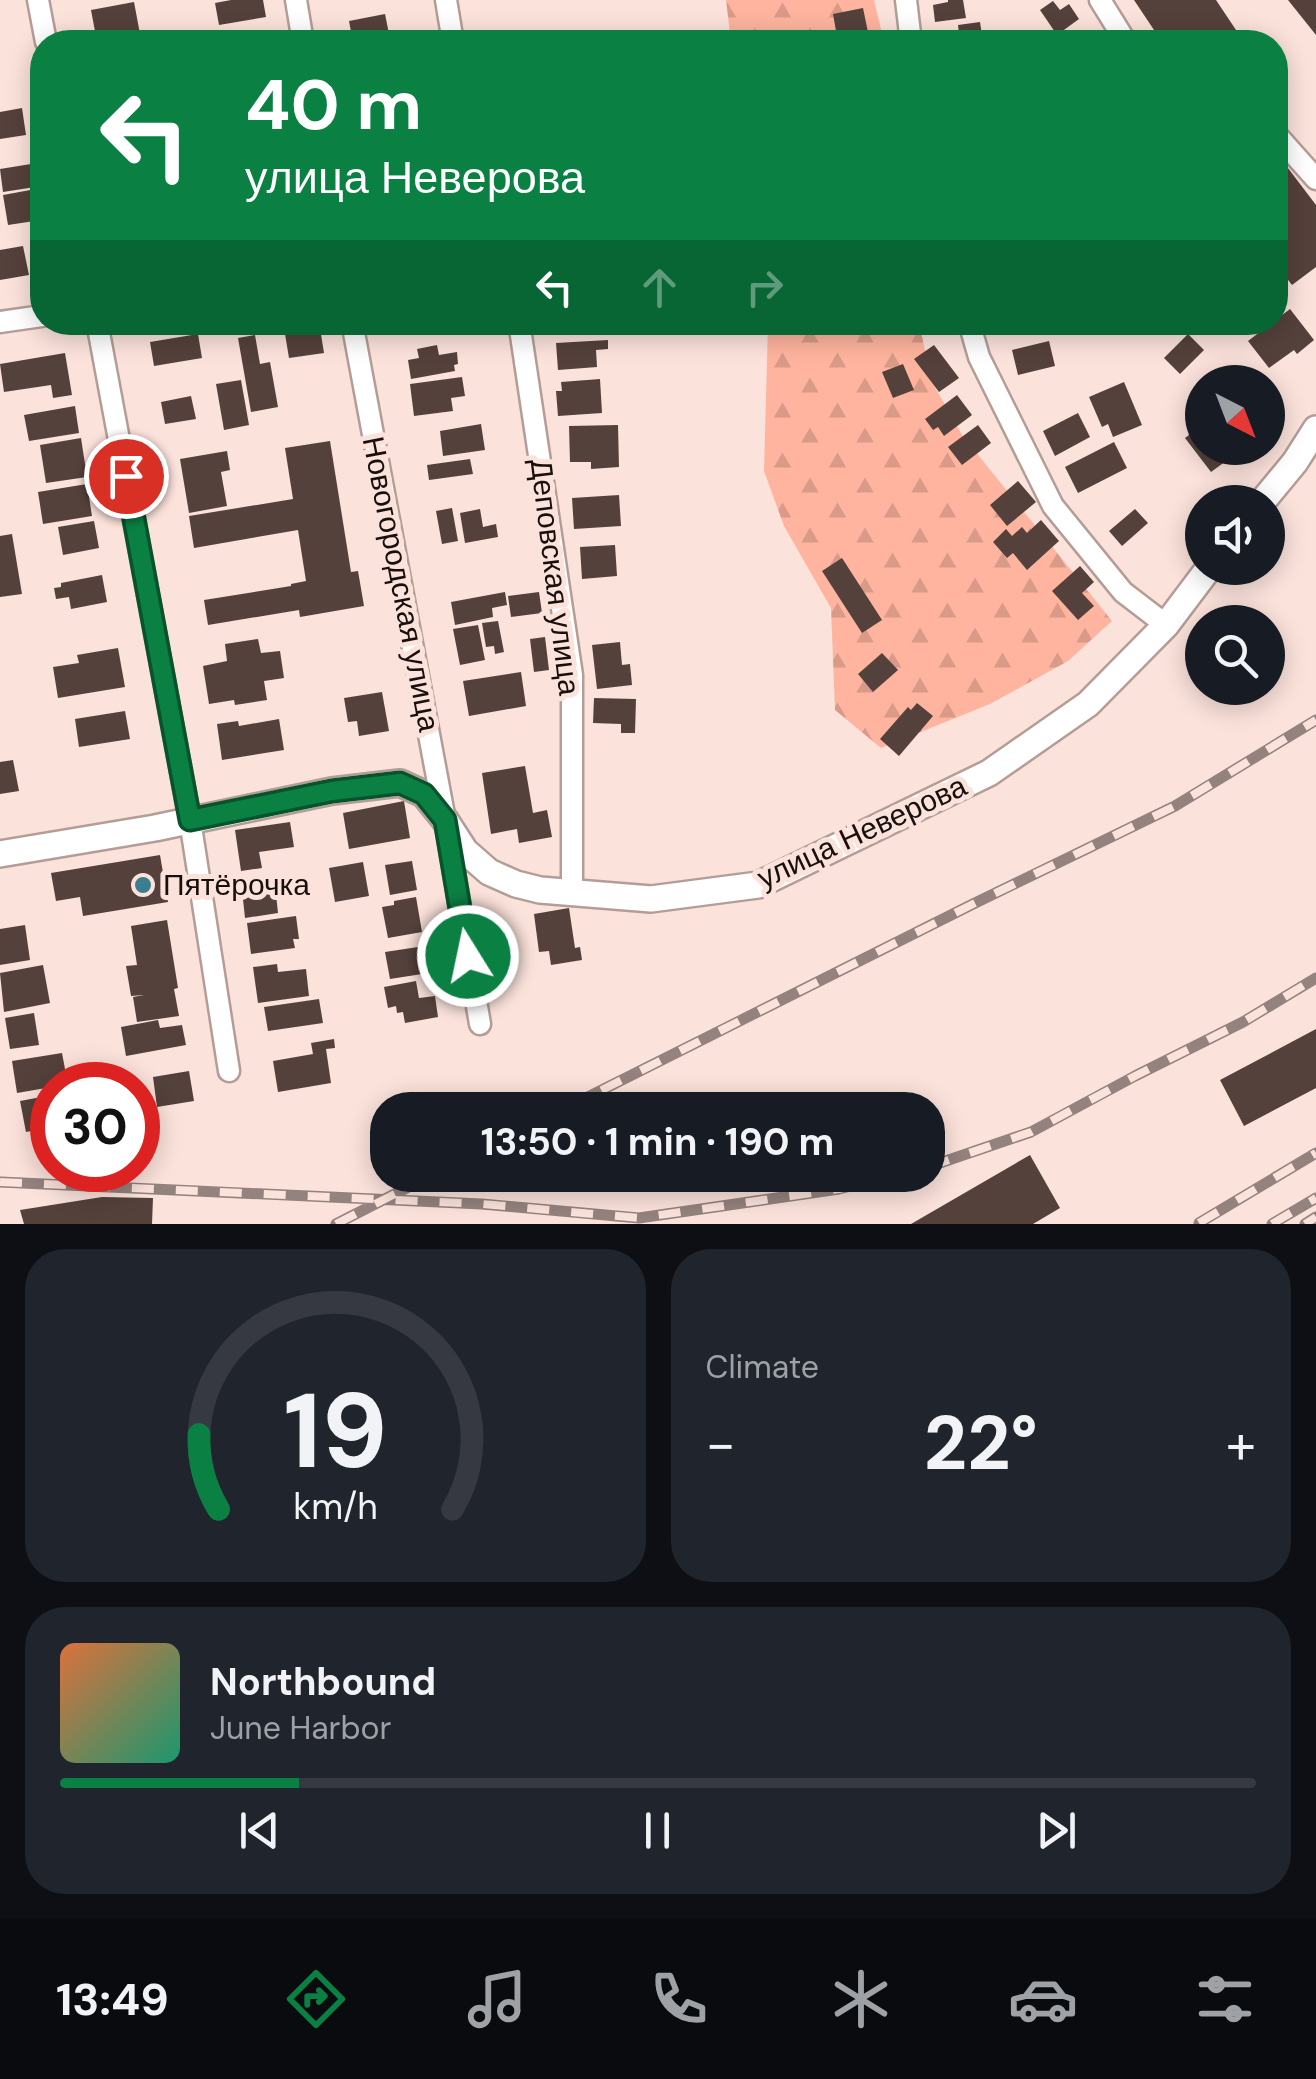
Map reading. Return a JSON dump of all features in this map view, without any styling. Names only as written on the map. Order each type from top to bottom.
[{"type":"street","points":[[38,0],[44,30]]},
{"type":"street","points":[[296,0],[301,30]]},
{"type":"street","points":[[446,0],[451,30]]},
{"type":"street","points":[[906,0],[910,30]]},
{"type":"street","points":[[1100,0],[1119,30]]},
{"type":"street","points":[[1288,148],[1316,179]]},
{"type":"street","points":[[0,322],[30,318]]},
{"type":"street","points":[[100,335],[190,820],[229,1071]]},
{"type":"street","name":"Новогородская улица","points":[[354,335],[480,1024]]},
{"type":"street","name":"Деповская улица","points":[[521,335],[572,675],[572,893]]},
{"type":"street","points":[[973,335],[979,357],[1053,506],[1123,592],[1166,624]]},
{"type":"street","points":[[1276,485],[1316,429]]},
{"type":"street","name":"улица Неверова","points":[[0,854],[332,791],[400,783],[424,794],[465,851],[490,872],[516,884],[650,899],[758,885],[989,773],[1088,704],[1166,624],[1196,585]]},
{"type":"green space","points":[[726,0],[874,0],[881,30],[730,30]]},
{"type":"green space","points":[[768,335],[922,335],[932,382],[962,435],[1112,621],[1068,661],[990,704],[881,748],[835,710],[831,608],[784,526],[764,471]]},
{"type":"building","points":[[263,0],[266,17],[219,25],[215,3]]},
{"type":"building","points":[[963,0],[966,18],[935,22],[933,5]]},
{"type":"building","points":[[1134,0],[1216,0],[1236,30],[1154,30]]},
{"type":"building","points":[[1288,0],[1316,0],[1316,35]]},
{"type":"building","points":[[1053,1],[1060,10],[1069,4],[1079,19],[1064,30],[1054,30],[1040,10]]},
{"type":"building","points":[[134,2],[139,30],[95,30],[91,10]]},
{"type":"building","points":[[863,8],[868,30],[836,30],[833,14]]},
{"type":"building","points":[[385,14],[388,30],[351,30],[349,21]]},
{"type":"building","points":[[980,22],[981,30],[959,30],[958,25]]},
{"type":"building","points":[[22,108],[26,135],[0,139],[0,112]]},
{"type":"building","points":[[30,164],[30,188],[3,192],[0,169]]},
{"type":"building","points":[[1288,168],[1316,205],[1316,267],[1292,285],[1288,280]]},
{"type":"building","points":[[30,190],[30,222],[8,225],[3,195]]},
{"type":"building","points":[[23,246],[29,275],[0,280],[0,250]]},
{"type":"building","points":[[1290,309],[1314,340],[1297,354],[1294,350],[1273,365],[1267,365],[1248,341],[1256,335],[1288,335]]},
{"type":"building","points":[[198,335],[202,358],[154,366],[150,342]]},
{"type":"building","points":[[255,335],[260,364],[270,362],[278,407],[251,412],[238,338]]},
{"type":"building","points":[[285,335],[321,335],[324,353],[289,358]]},
{"type":"building","points":[[1189,335],[1204,350],[1180,374],[1164,358]]},
{"type":"building","points":[[608,340],[608,349],[596,350],[597,367],[558,370],[556,343]]},
{"type":"building","points":[[1049,341],[1055,366],[1018,375],[1012,350]]},
{"type":"building","points":[[437,345],[439,355],[457,352],[455,371],[411,379],[408,360],[419,358],[417,349]]},
{"type":"building","points":[[934,345],[959,378],[939,392],[914,359]]},
{"type":"building","points":[[65,353],[72,395],[53,398],[51,385],[4,392],[0,364]]},
{"type":"building","points":[[903,364],[914,390],[893,398],[882,372]]},
{"type":"building","points":[[462,377],[465,396],[451,398],[453,411],[414,416],[410,384]]},
{"type":"building","points":[[600,379],[602,413],[558,416],[556,391],[562,391],[561,382]]},
{"type":"building","points":[[241,380],[249,425],[224,430],[216,384]]},
{"type":"building","points":[[1124,382],[1142,425],[1113,437],[1108,424],[1102,427],[1089,397]]},
{"type":"building","points":[[957,395],[972,415],[944,436],[925,419]]},
{"type":"building","points":[[191,396],[196,419],[165,424],[161,402]]},
{"type":"building","points":[[75,406],[79,433],[29,441],[24,415]]},
{"type":"building","points":[[1078,413],[1090,437],[1055,456],[1043,431]]},
{"type":"building","points":[[481,424],[485,450],[443,456],[440,431]]},
{"type":"building","points":[[618,425],[619,467],[591,469],[591,462],[570,462],[569,426]]},
{"type":"building","points":[[978,425],[991,443],[962,465],[948,447]]},
{"type":"building","points":[[81,438],[87,477],[46,483],[40,445]]},
{"type":"building","points":[[330,441],[351,572],[358,571],[364,606],[300,617],[299,610],[208,625],[204,600],[306,581],[298,530],[194,548],[189,516],[293,499],[285,448]]},
{"type":"building","points":[[1114,442],[1127,468],[1078,493],[1065,467]]},
{"type":"building","points":[[227,451],[230,470],[221,472],[227,506],[189,513],[180,459]]},
{"type":"building","points":[[470,459],[473,474],[429,480],[427,465]]},
{"type":"building","points":[[1018,481],[1036,502],[1007,526],[990,505]]},
{"type":"building","points":[[87,484],[92,516],[43,524],[38,492]]},
{"type":"building","points":[[619,495],[621,526],[574,529],[572,498]]},
{"type":"building","points":[[452,508],[458,541],[442,544],[436,511]]},
{"type":"building","points":[[480,509],[483,527],[496,524],[498,537],[465,543],[460,513]]},
{"type":"building","points":[[1135,509],[1148,523],[1122,546],[1109,531]]},
{"type":"building","points":[[1041,520],[1059,541],[1027,570],[1013,553],[1007,558],[993,542],[1006,529],[1012,536],[1022,527],[1027,533]]},
{"type":"building","points":[[94,521],[99,548],[63,555],[58,527]]},
{"type":"building","points":[[12,534],[22,594],[0,597],[0,536]]},
{"type":"building","points":[[615,545],[617,576],[582,579],[580,547]]},
{"type":"building","points":[[842,558],[882,620],[862,633],[822,571]]},
{"type":"building","points":[[1080,566],[1094,582],[1082,593],[1094,606],[1078,620],[1052,591]]},
{"type":"building","points":[[102,575],[107,602],[71,609],[69,597],[56,599],[54,588],[61,587],[61,583]]},
{"type":"building","points":[[505,592],[507,605],[492,608],[493,617],[455,625],[451,602]]},
{"type":"building","points":[[539,592],[542,613],[511,617],[508,596]]},
{"type":"building","points":[[498,621],[504,652],[495,654],[494,646],[486,647],[482,623]]},
{"type":"building","points":[[478,625],[485,660],[460,665],[453,629]]},
{"type":"building","points":[[545,637],[549,670],[534,672],[530,639]]},
{"type":"building","points":[[258,639],[261,653],[280,651],[284,678],[264,681],[267,700],[209,704],[203,666],[227,661],[225,644]]},
{"type":"building","points":[[620,642],[622,665],[630,664],[632,685],[597,689],[592,645]]},
{"type":"building","points":[[118,648],[125,687],[58,698],[53,667],[79,663],[77,655]]},
{"type":"building","points":[[882,653],[898,670],[873,692],[858,674]]},
{"type":"building","points":[[521,672],[526,706],[469,716],[463,681]]},
{"type":"building","points":[[382,692],[389,731],[359,736],[357,721],[348,722],[344,698]]},
{"type":"building","points":[[594,698],[636,699],[635,733],[621,733],[621,724],[593,723]]},
{"type":"building","points":[[917,703],[933,716],[899,756],[880,739],[908,707],[911,710]]},
{"type":"building","points":[[125,711],[130,739],[79,747],[75,719]]},
{"type":"building","points":[[279,719],[284,750],[222,760],[217,724],[238,721],[239,726]]},
{"type":"building","points":[[13,760],[19,791],[0,794],[0,762]]},
{"type":"building","points":[[525,766],[533,813],[547,810],[552,837],[519,843],[517,829],[491,834],[482,773]]},
{"type":"building","points":[[404,801],[410,838],[349,849],[343,813]]},
{"type":"building","points":[[290,822],[294,847],[259,852],[262,868],[241,871],[235,830]]},
{"type":"building","points":[[160,855],[168,902],[83,916],[80,897],[56,901],[51,873]]},
{"type":"building","points":[[412,861],[417,890],[390,895],[385,865]]},
{"type":"building","points":[[363,862],[369,896],[335,902],[329,868]]},
{"type":"building","points":[[275,885],[278,913],[245,918],[242,890]]},
{"type":"building","points":[[416,897],[422,932],[388,938],[382,907]]},
{"type":"building","points":[[569,908],[575,948],[580,947],[582,960],[551,965],[549,951],[539,952],[534,914]]},
{"type":"building","points":[[296,916],[299,939],[293,939],[295,948],[251,954],[247,923]]},
{"type":"building","points":[[167,920],[179,1016],[137,1022],[133,997],[144,995],[131,996],[126,966],[137,965],[131,926]]},
{"type":"building","points":[[25,925],[30,960],[0,965],[0,929]]},
{"type":"building","points":[[418,947],[422,974],[390,979],[385,952]]},
{"type":"building","points":[[277,964],[278,972],[306,969],[309,996],[258,1003],[253,967]]},
{"type":"building","points":[[43,965],[50,1003],[4,1012],[0,973]]},
{"type":"building","points":[[416,981],[419,998],[435,996],[438,1017],[405,1023],[403,1012],[397,1013],[396,1006],[388,1008],[384,987]]},
{"type":"building","points":[[319,999],[323,1023],[268,1031],[264,1007]]},
{"type":"building","points":[[34,1013],[39,1045],[10,1049],[5,1018]]},
{"type":"building","points":[[158,1020],[160,1028],[182,1025],[186,1045],[126,1056],[121,1027]]},
{"type":"building","points":[[1316,1029],[1316,1088],[1244,1126],[1220,1080]]},
{"type":"building","points":[[334,1039],[335,1048],[326,1049],[331,1083],[278,1092],[273,1061],[313,1054],[311,1043]]},
{"type":"building","points":[[62,1053],[64,1062],[30,1062],[30,1091],[17,1093],[12,1061]]},
{"type":"building","points":[[189,1071],[194,1101],[160,1107],[160,1076]]},
{"type":"building","points":[[30,1099],[30,1131],[26,1132],[20,1101]]},
{"type":"building","points":[[1030,1155],[1060,1208],[1033,1224],[911,1224]]},
{"type":"building","points":[[102,1197],[153,1198],[152,1224],[24,1224],[20,1210]]},
{"type":"railway","points":[[598,1092],[1175,806],[1316,720]]},
{"type":"railway","points":[[945,1161],[1031,1132],[1243,1022],[1316,978]]},
{"type":"railway","points":[[1199,1223],[1316,1153]]},
{"type":"railway","points":[[0,1182],[482,1204],[639,1218],[818,1192]]},
{"type":"railway","points":[[336,1224],[399,1192]]},
{"type":"railway","points":[[1272,1224],[1316,1198]]},
{"type":"railway","points":[[1305,1224],[1316,1217]]},
{"type":"place","name":"Пятёрочка","points":[[143,885]]},
{"type":"route","points":[[126,476],[190,820],[332,791],[400,783],[424,794],[445,820],[468,956]]}]
